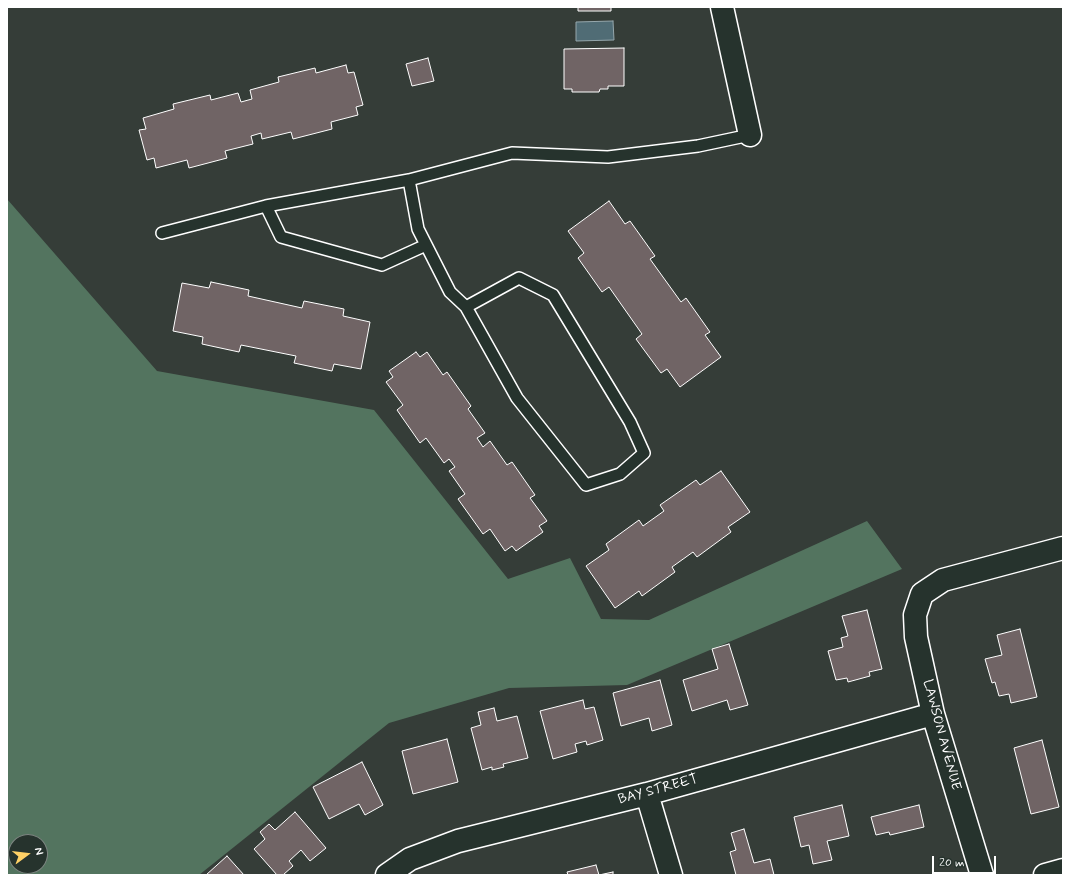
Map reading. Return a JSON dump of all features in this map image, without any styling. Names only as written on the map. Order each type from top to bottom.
[{"type":"street","points":[[722,7],[750,135]]},
{"type":"street","name":"LAWSON AVENUE","points":[[982,875],[933,714],[916,637],[915,615],[922,594],[943,580],[1063,548]]},
{"type":"street","name":"BAY STREET","points":[[387,875],[410,859],[458,841],[647,794],[933,714]]},
{"type":"street","points":[[647,794],[671,875]]},
{"type":"street","points":[[1045,875],[1063,870]]},
{"type":"lane","points":[[162,233],[266,206],[409,180],[512,153],[608,157],[698,146],[750,135]]},
{"type":"lane","points":[[409,180],[418,229],[450,292],[466,307],[517,398],[586,485],[620,474],[644,453],[630,422],[553,295],[519,278],[466,307]]},
{"type":"lane","points":[[266,206],[281,237],[382,265],[426,244]]},
{"type":"green space","points":[[7,199],[157,371],[374,410],[508,579],[570,558],[601,619],[649,620],[867,521],[902,569],[627,685],[509,688],[389,723],[199,875],[7,875]]},
{"type":"water","points":[[613,21],[614,40],[576,41],[576,22]]},
{"type":"building","points":[[578,7],[611,7],[611,11],[578,11]]},
{"type":"building","points":[[624,48],[624,86],[608,86],[608,89],[600,89],[599,92],[572,92],[572,89],[564,89],[564,49]]},
{"type":"building","points":[[428,58],[434,81],[412,86],[406,64]]},
{"type":"building","points":[[346,65],[348,73],[354,72],[363,105],[356,107],[358,115],[331,122],[332,129],[293,139],[291,132],[262,139],[261,133],[251,136],[253,144],[225,151],[227,158],[189,168],[187,160],[156,168],[154,158],[147,160],[139,130],[146,129],[143,118],[174,109],[173,104],[210,95],[211,100],[238,93],[241,102],[252,99],[250,90],[279,82],[278,77],[315,68],[316,73]]},
{"type":"building","points":[[609,201],[625,224],[630,221],[655,256],[650,259],[681,302],[686,298],[710,332],[705,335],[721,357],[680,387],[667,369],[661,373],[636,339],[642,334],[609,287],[602,292],[578,258],[584,253],[568,231]]},
{"type":"building","points":[[211,282],[249,290],[248,296],[302,308],[304,301],[344,309],[343,316],[370,322],[361,369],[334,364],[332,371],[294,363],[296,356],[241,345],[239,352],[202,344],[203,337],[173,331],[182,283],[209,288]]},
{"type":"building","points":[[416,352],[420,357],[427,352],[443,375],[447,372],[471,406],[468,409],[485,433],[477,438],[483,447],[490,441],[507,465],[512,462],[535,495],[530,498],[547,521],[539,526],[543,532],[516,551],[512,546],[505,551],[490,529],[483,534],[458,499],[465,494],[449,471],[455,467],[449,459],[444,463],[426,438],[420,443],[397,410],[403,405],[386,382],[393,377],[389,371]]},
{"type":"building","points":[[721,471],[750,512],[728,527],[731,532],[697,557],[693,552],[672,567],[675,572],[642,596],[639,591],[615,608],[586,566],[609,550],[606,544],[639,520],[643,526],[664,511],[660,505],[696,480],[700,485]]},
{"type":"building","points":[[867,610],[882,669],[869,672],[870,676],[848,682],[847,678],[836,680],[828,651],[843,647],[841,638],[848,636],[842,616]]},
{"type":"building","points":[[1020,629],[1037,697],[1011,703],[1009,694],[999,696],[995,682],[992,683],[985,659],[1002,655],[997,635]]},
{"type":"building","points":[[729,644],[748,705],[730,710],[727,700],[692,711],[683,680],[718,669],[712,649]]},
{"type":"building","points":[[660,680],[672,725],[652,731],[649,718],[621,726],[613,693]]},
{"type":"building","points":[[583,700],[585,709],[594,707],[603,740],[587,745],[586,741],[575,744],[577,752],[553,759],[540,711]]},
{"type":"building","points":[[494,708],[497,721],[517,716],[528,758],[503,764],[504,767],[492,770],[492,767],[482,770],[471,728],[481,725],[478,712]]},
{"type":"building","points":[[447,739],[458,782],[413,794],[402,751]]},
{"type":"building","points":[[1042,740],[1059,807],[1031,814],[1014,748]]},
{"type":"building","points":[[362,762],[383,805],[365,815],[359,804],[329,819],[313,787]]},
{"type":"building","points":[[842,805],[849,836],[827,841],[832,860],[813,864],[809,845],[801,847],[794,817]]},
{"type":"building","points":[[919,805],[924,827],[890,835],[889,832],[876,835],[871,817]]},
{"type":"building","points":[[295,812],[326,848],[310,861],[301,850],[289,861],[293,866],[283,875],[277,875],[254,849],[265,839],[260,832],[269,824],[275,830]]},
{"type":"building","points":[[744,829],[754,863],[770,859],[774,875],[736,875],[730,852],[736,850],[731,833]]},
{"type":"building","points":[[227,856],[244,875],[206,875]]},
{"type":"building","points":[[596,865],[599,875],[568,875],[567,872]]},
{"type":"building","points":[[613,872],[613,875],[599,875]]}]
